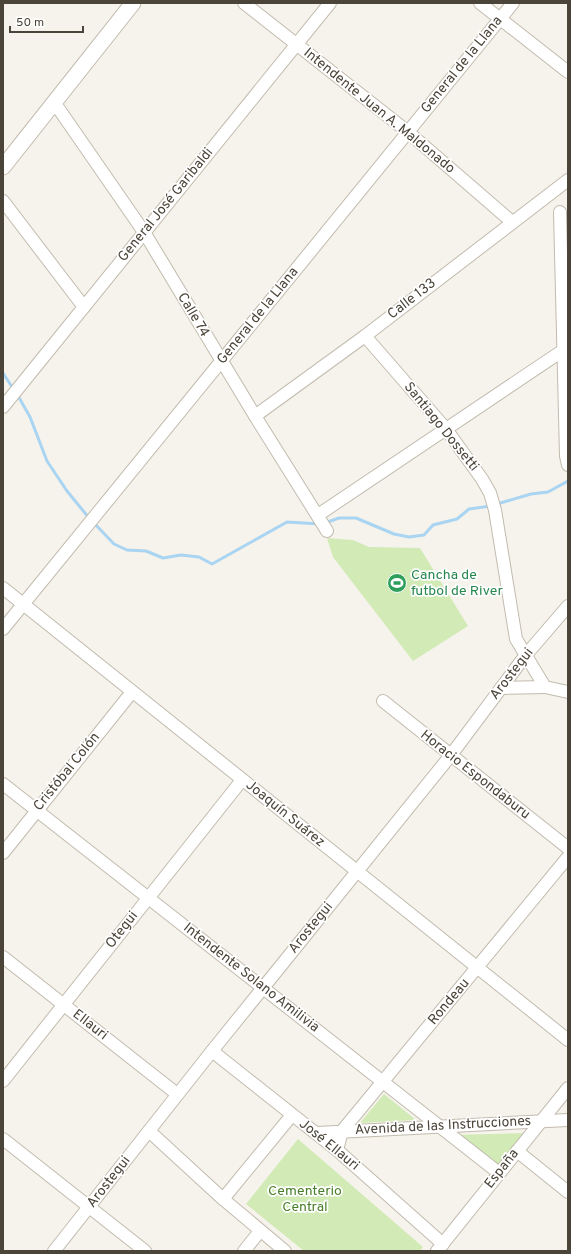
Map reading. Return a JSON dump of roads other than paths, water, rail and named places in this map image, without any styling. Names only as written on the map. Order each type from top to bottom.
[{"type":"street","points":[[3,167],[133,3]]},
{"type":"street","name":"Intendente Juan A. Maldonado","points":[[244,3],[408,132],[512,222]]},
{"type":"street","name":"General José Garibaldi","points":[[7,402],[330,3]]},
{"type":"street","points":[[480,3],[568,72]]},
{"type":"street","name":"General de la Llana","points":[[3,629],[513,3]]},
{"type":"street","name":"Calle 74","points":[[54,102],[144,232],[221,361],[322,523],[446,429]]},
{"type":"street","name":"Calle 133","points":[[255,416],[365,336],[568,180]]},
{"type":"street","points":[[551,194],[568,227]]},
{"type":"street","points":[[3,201],[84,307]]},
{"type":"street","points":[[560,212],[565,349],[566,456],[568,465]]},
{"type":"street","name":"Santiago Dossetti","points":[[365,336],[446,429],[482,479],[490,493],[495,510],[516,639],[545,687]]},
{"type":"street","points":[[446,429],[565,349]]},
{"type":"street","name":"Joaquín Suárez","points":[[3,588],[568,1040]]},
{"type":"street","name":"Arostegui","points":[[54,1251],[177,1094],[451,755],[525,656],[568,606]]},
{"type":"street","points":[[501,688],[545,687],[568,692]]},
{"type":"street","name":"Cristóbal Colón","points":[[3,853],[132,692]]},
{"type":"street","name":"Horacio Espondaburu","points":[[382,701],[568,848]]},
{"type":"street","name":"Otegui","points":[[3,1081],[242,780]]},
{"type":"street","name":"Intendente Solano Amilivia","points":[[3,784],[499,1173]]},
{"type":"street","name":"Rondeau","points":[[337,1150],[342,1131],[568,857]]},
{"type":"street","name":"Ellauri","points":[[3,957],[177,1094]]},
{"type":"street","name":"José Ellauri","points":[[212,1051],[337,1150],[440,1247]]},
{"type":"street","name":"España","points":[[440,1247],[568,1088]]},
{"type":"street","points":[[223,1199],[292,1115]]},
{"type":"street","name":"Avenida de las Instrucciones","points":[[317,1133],[568,1120]]},
{"type":"street","points":[[149,1131],[223,1199],[285,1251]]},
{"type":"street","points":[[3,1139],[145,1251]]},
{"type":"street","points":[[516,1151],[568,1192]]},
{"type":"street","points":[[244,1251],[260,1231]]},
{"type":"waterway","points":[[3,373],[14,390]]},
{"type":"waterway","points":[[17,394],[30,417],[47,461],[67,491],[89,518]]},
{"type":"waterway","points":[[497,504],[531,494],[548,492],[568,481]]},
{"type":"waterway","points":[[325,523],[339,518],[356,518],[394,534],[409,537],[424,535],[433,525],[457,519],[469,509],[491,506]]},
{"type":"waterway","points":[[93,522],[114,544],[127,550],[146,551],[163,558],[181,555],[199,557],[212,564],[287,522],[320,524]]},
{"type":"place","name":"Cancha de futbol de River","points":[[397,583]]},
{"type":"park label","name":"Cementerio Central","points":[[305,1200]]}]
